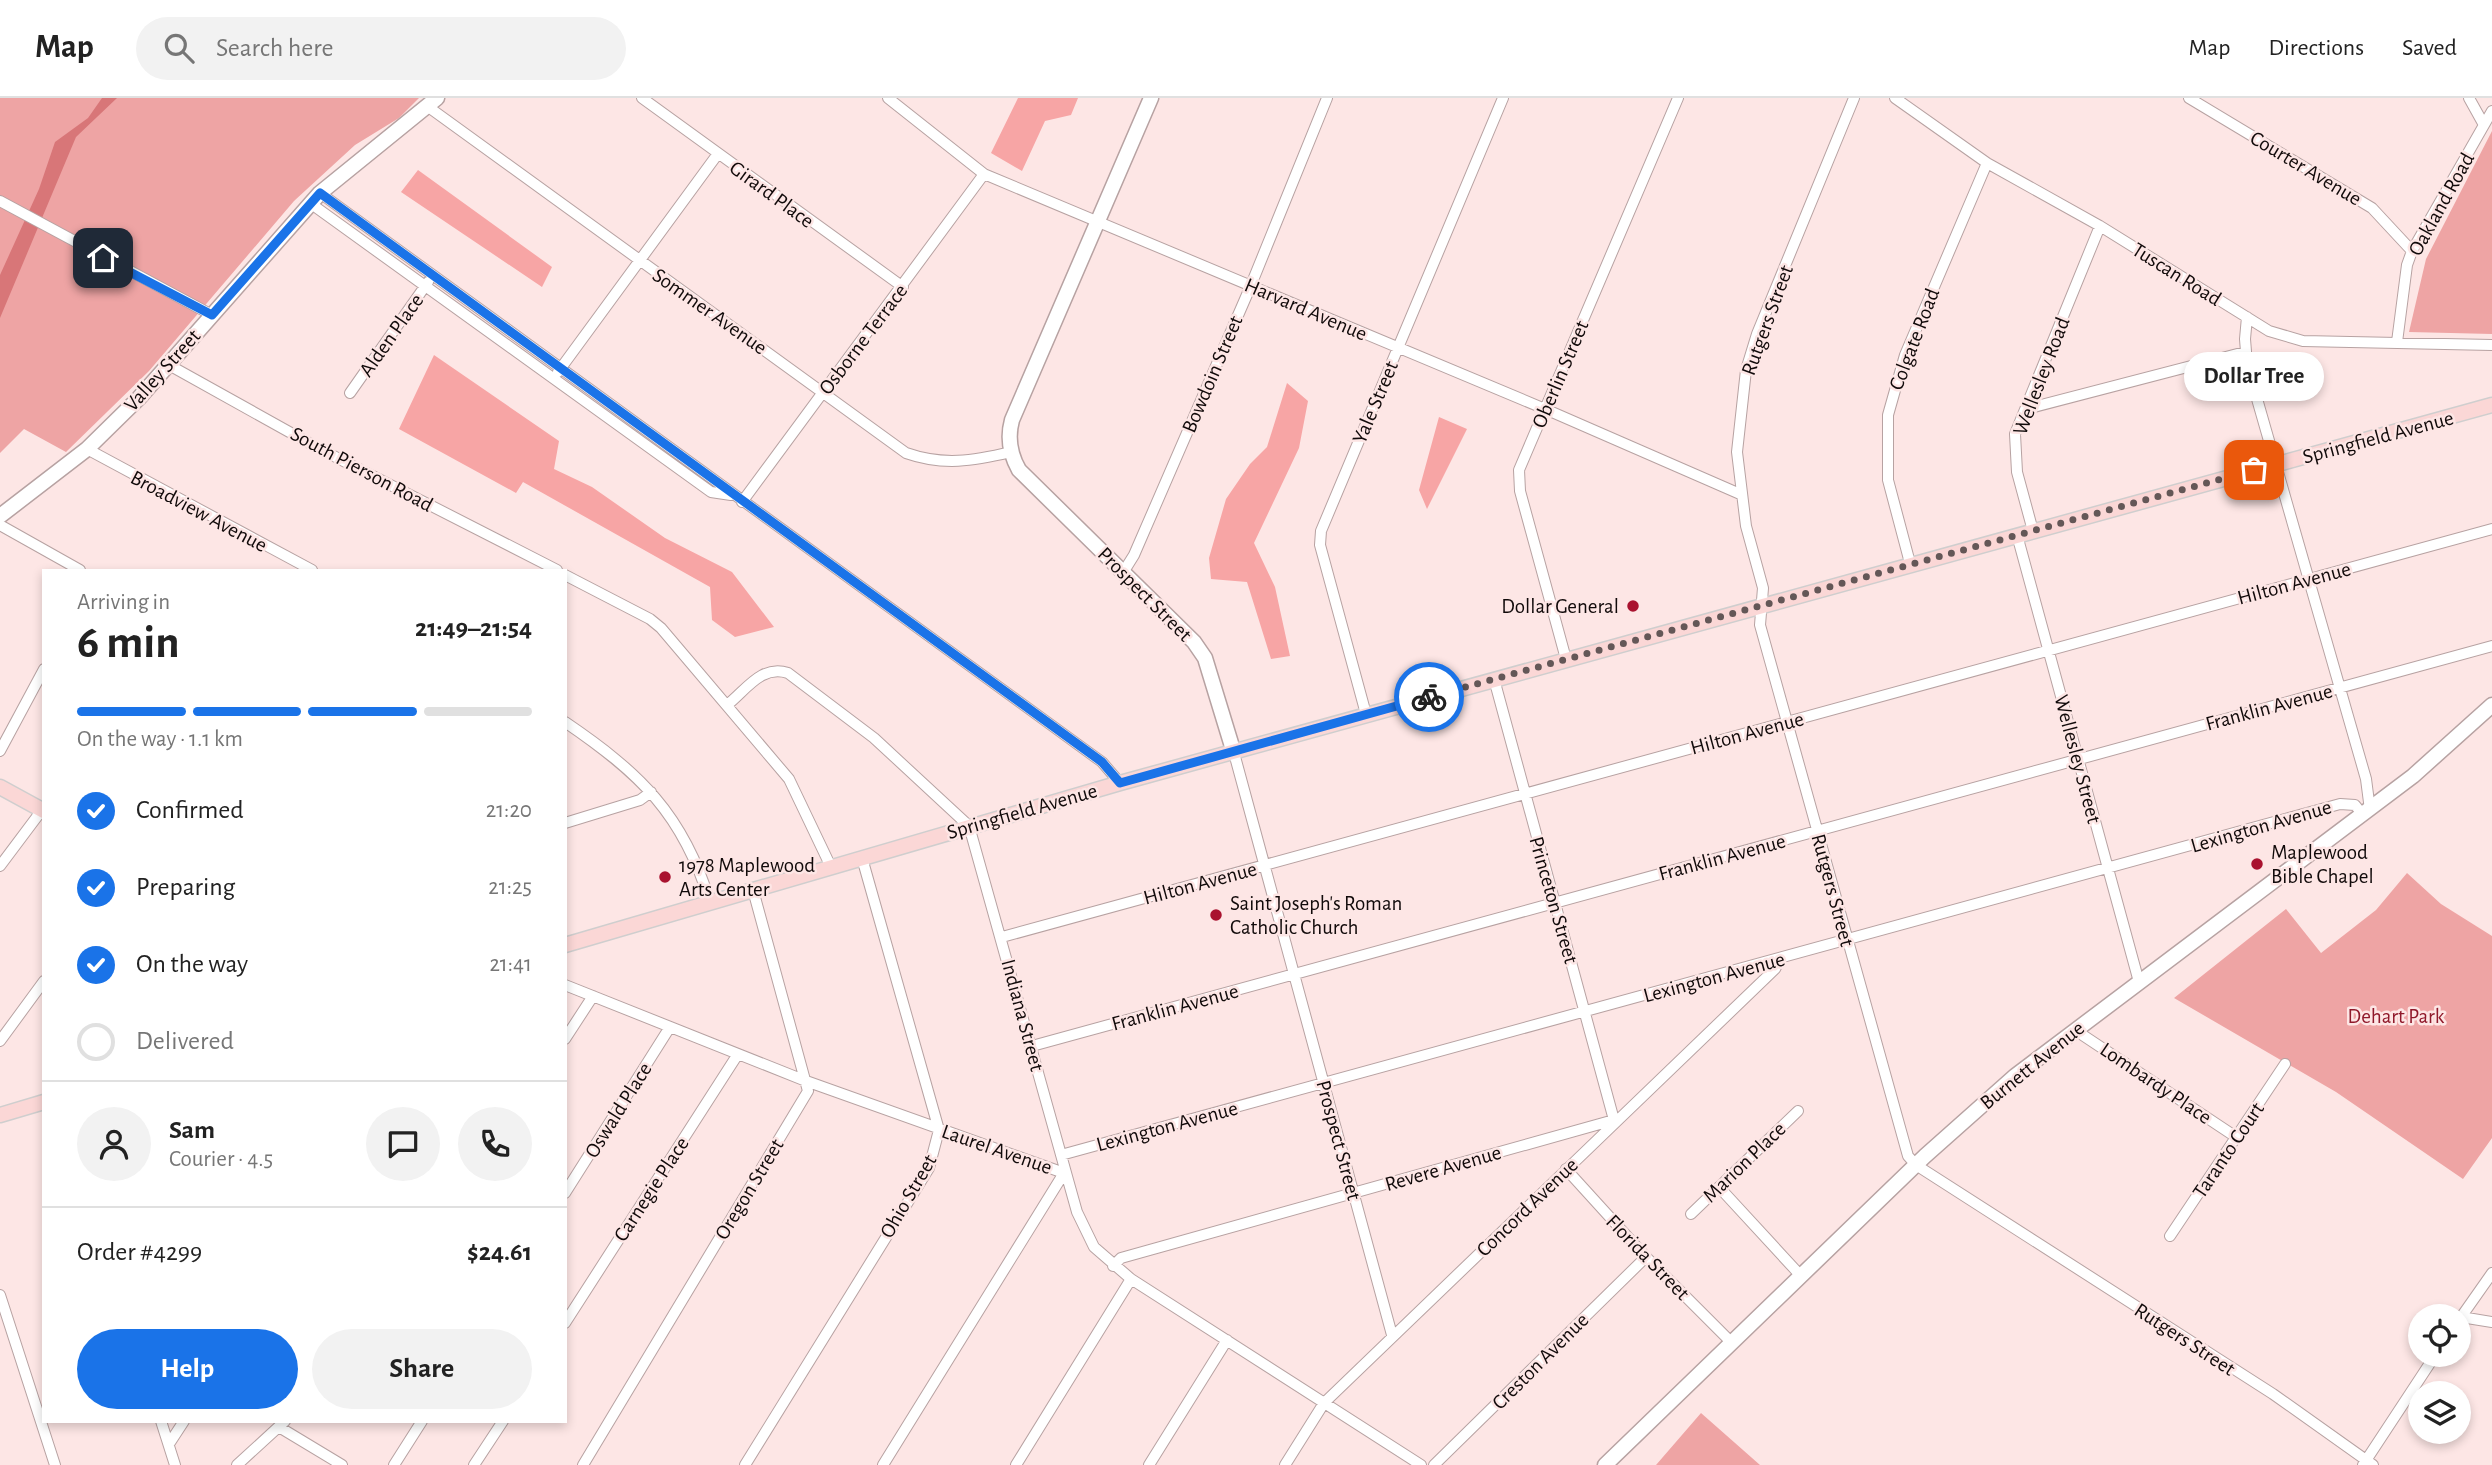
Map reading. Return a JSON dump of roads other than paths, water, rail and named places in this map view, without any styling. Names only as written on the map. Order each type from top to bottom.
[{"type":"main road","name":"Springfield Avenue","points":[[567,944],[969,826],[1366,714],[2492,405]]},
{"type":"main road","points":[[0,787],[42,810]]},
{"type":"main road","points":[[0,1115],[42,1103]]},
{"type":"street","name":"Girard Place","points":[[642,98],[717,155],[903,287]]},
{"type":"street","name":"Harvard Avenue","points":[[888,98],[984,174],[1545,409],[1740,494]]},
{"type":"street","points":[[1011,452],[1009,433],[1012,420],[1151,98]]},
{"type":"street","name":"Bowdoin Street","points":[[1124,571],[1134,555],[1250,286],[1327,98]]},
{"type":"street","name":"Yale Street","points":[[1366,714],[1320,545],[1321,531],[1503,98]]},
{"type":"street","name":"Oberlin Street","points":[[1566,659],[1520,491],[1519,470],[1678,98]]},
{"type":"street","name":"Rutgers Street","points":[[1854,98],[1757,334],[1746,370],[1737,452],[1740,494],[1763,588],[1760,625],[1908,1156],[1916,1165],[2273,1394],[2367,1463]]},
{"type":"street","name":"Tuscan Road","points":[[1896,98],[1987,163],[2101,226],[2278,335],[2303,341],[2492,345]]},
{"type":"street","name":"Courter Avenue","points":[[2189,98],[2372,208],[2412,251]]},
{"type":"street","points":[[2469,98],[2484,125]]},
{"type":"street","name":"Valley Street","points":[[0,516],[87,449],[169,365],[315,198],[432,102]]},
{"type":"street","name":"Sommer Avenue","points":[[432,102],[639,260],[906,453],[929,461],[956,463],[1011,452]]},
{"type":"street","name":"Oakland Road","points":[[2397,342],[2407,264],[2412,251],[2492,111]]},
{"type":"street","points":[[557,373],[717,155]]},
{"type":"street","name":"Colgate Road","points":[[1910,564],[1888,480],[1888,415],[1905,355],[1987,163]]},
{"type":"street","name":"Osborne Terrace","points":[[742,502],[984,174]]},
{"type":"street","points":[[315,198],[557,373],[718,481],[732,495],[1102,762],[1120,783]]},
{"type":"street","points":[[0,201],[212,315]]},
{"type":"street","name":"Wellesley Road","points":[[2033,531],[2014,448],[2015,434],[2101,226]]},
{"type":"street","name":"Alden Place","points":[[350,393],[429,281]]},
{"type":"street","points":[[2247,317],[2245,352],[2365,779],[2366,812]]},
{"type":"street","points":[[2026,409],[2245,352]]},
{"type":"street","name":"South Pierson Road","points":[[169,365],[318,447],[555,569]]},
{"type":"street","name":"Broadview Avenue","points":[[87,449],[310,569]]},
{"type":"street","name":"Prospect Street","points":[[1011,452],[1019,470],[1124,571],[1205,658],[1234,753],[1392,1335]]},
{"type":"street","points":[[0,525],[78,569]]},
{"type":"street","name":"Hilton Avenue","points":[[1002,937],[2492,529]]},
{"type":"street","name":"Wellesley Street","points":[[2017,535],[2138,982]]},
{"type":"street","points":[[567,576],[650,619],[789,779],[831,867]]},
{"type":"street","name":"Franklin Avenue","points":[[1032,1046],[2492,646]]},
{"type":"street","points":[[727,705],[763,674],[777,670],[788,673],[874,738],[969,826]]},
{"type":"street","points":[[0,751],[42,673]]},
{"type":"street","name":"Princeton Street","points":[[1494,679],[1614,1121]]},
{"type":"street","name":"Burnett Avenue","points":[[1605,1465],[1916,1165],[2015,1076],[2413,776],[2492,705]]},
{"type":"street","points":[[567,723],[617,758],[673,819],[701,873],[710,902]]},
{"type":"street","points":[[567,822],[640,800],[651,792]]},
{"type":"street","name":"Lexington Avenue","points":[[1061,1155],[2340,804],[2355,805],[2366,812]]},
{"type":"street","points":[[0,866],[42,812]]},
{"type":"street","name":"Indiana Street","points":[[969,826],[1002,937],[1065,1173]]},
{"type":"street","name":"Ohio Street","points":[[745,1465],[929,1168],[939,1130],[862,858]]},
{"type":"street","points":[[752,890],[806,1080]]},
{"type":"street","name":"Concord Avenue","points":[[1285,1465],[1324,1403],[1614,1121],[1775,969],[1780,959]]},
{"type":"street","points":[[0,1041],[42,984]]},
{"type":"street","name":"Laurel Avenue","points":[[567,986],[939,1130],[1065,1173],[1087,1236],[1113,1266],[1421,1465]]},
{"type":"street","points":[[567,1036],[593,996]]},
{"type":"street","name":"Oswald Place","points":[[567,1190],[670,1027]]},
{"type":"street","name":"Lombardy Place","points":[[2076,1030],[2236,1136]]},
{"type":"street","name":"Carnegie Place","points":[[567,1320],[738,1054]]},
{"type":"street","name":"Taranto Court","points":[[2170,1236],[2285,1064]]},
{"type":"street","name":"Oregon Street","points":[[583,1465],[808,1091],[806,1080]]},
{"type":"street","name":"Marion Place","points":[[1691,1214],[1798,1111]]},
{"type":"street","name":"Revere Avenue","points":[[1113,1266],[1121,1258],[1614,1121]]},
{"type":"street","name":"Florida Street","points":[[1566,1169],[1646,1257],[1732,1343]]},
{"type":"street","points":[[883,1465],[1065,1173]]},
{"type":"street","points":[[1719,1187],[1801,1276]]},
{"type":"street","name":"Creston Avenue","points":[[1434,1465],[1646,1257]]},
{"type":"street","points":[[2470,1304],[2492,1273]]},
{"type":"street","points":[[1016,1465],[1131,1279]]},
{"type":"street","points":[[0,1295],[55,1465]]},
{"type":"street","points":[[2471,1319],[2492,1322]]},
{"type":"street","points":[[1149,1465],[1227,1340]]},
{"type":"street","points":[[2367,1463],[2428,1367]]},
{"type":"street","points":[[162,1423],[175,1465]]},
{"type":"street","points":[[169,1444],[183,1423]]},
{"type":"street","points":[[394,1465],[421,1423]]},
{"type":"street","points":[[474,1465],[502,1423]]},
{"type":"street","points":[[237,1465],[282,1424],[342,1465]]},
{"type":"place","name":"Dollar Tree","points":[[2254,470]]},
{"type":"place","name":"Dollar General","points":[[1633,606]]},
{"type":"place","name":"Maplewood Bible Chapel","points":[[2257,864]]},
{"type":"place","name":"1978 Maplewood Arts Center","points":[[665,877]]},
{"type":"place","name":"Saint Joseph's Roman Catholic Church","points":[[1216,915]]},
{"type":"park label","name":"Dehart Park","points":[[2396,1016]]}]
